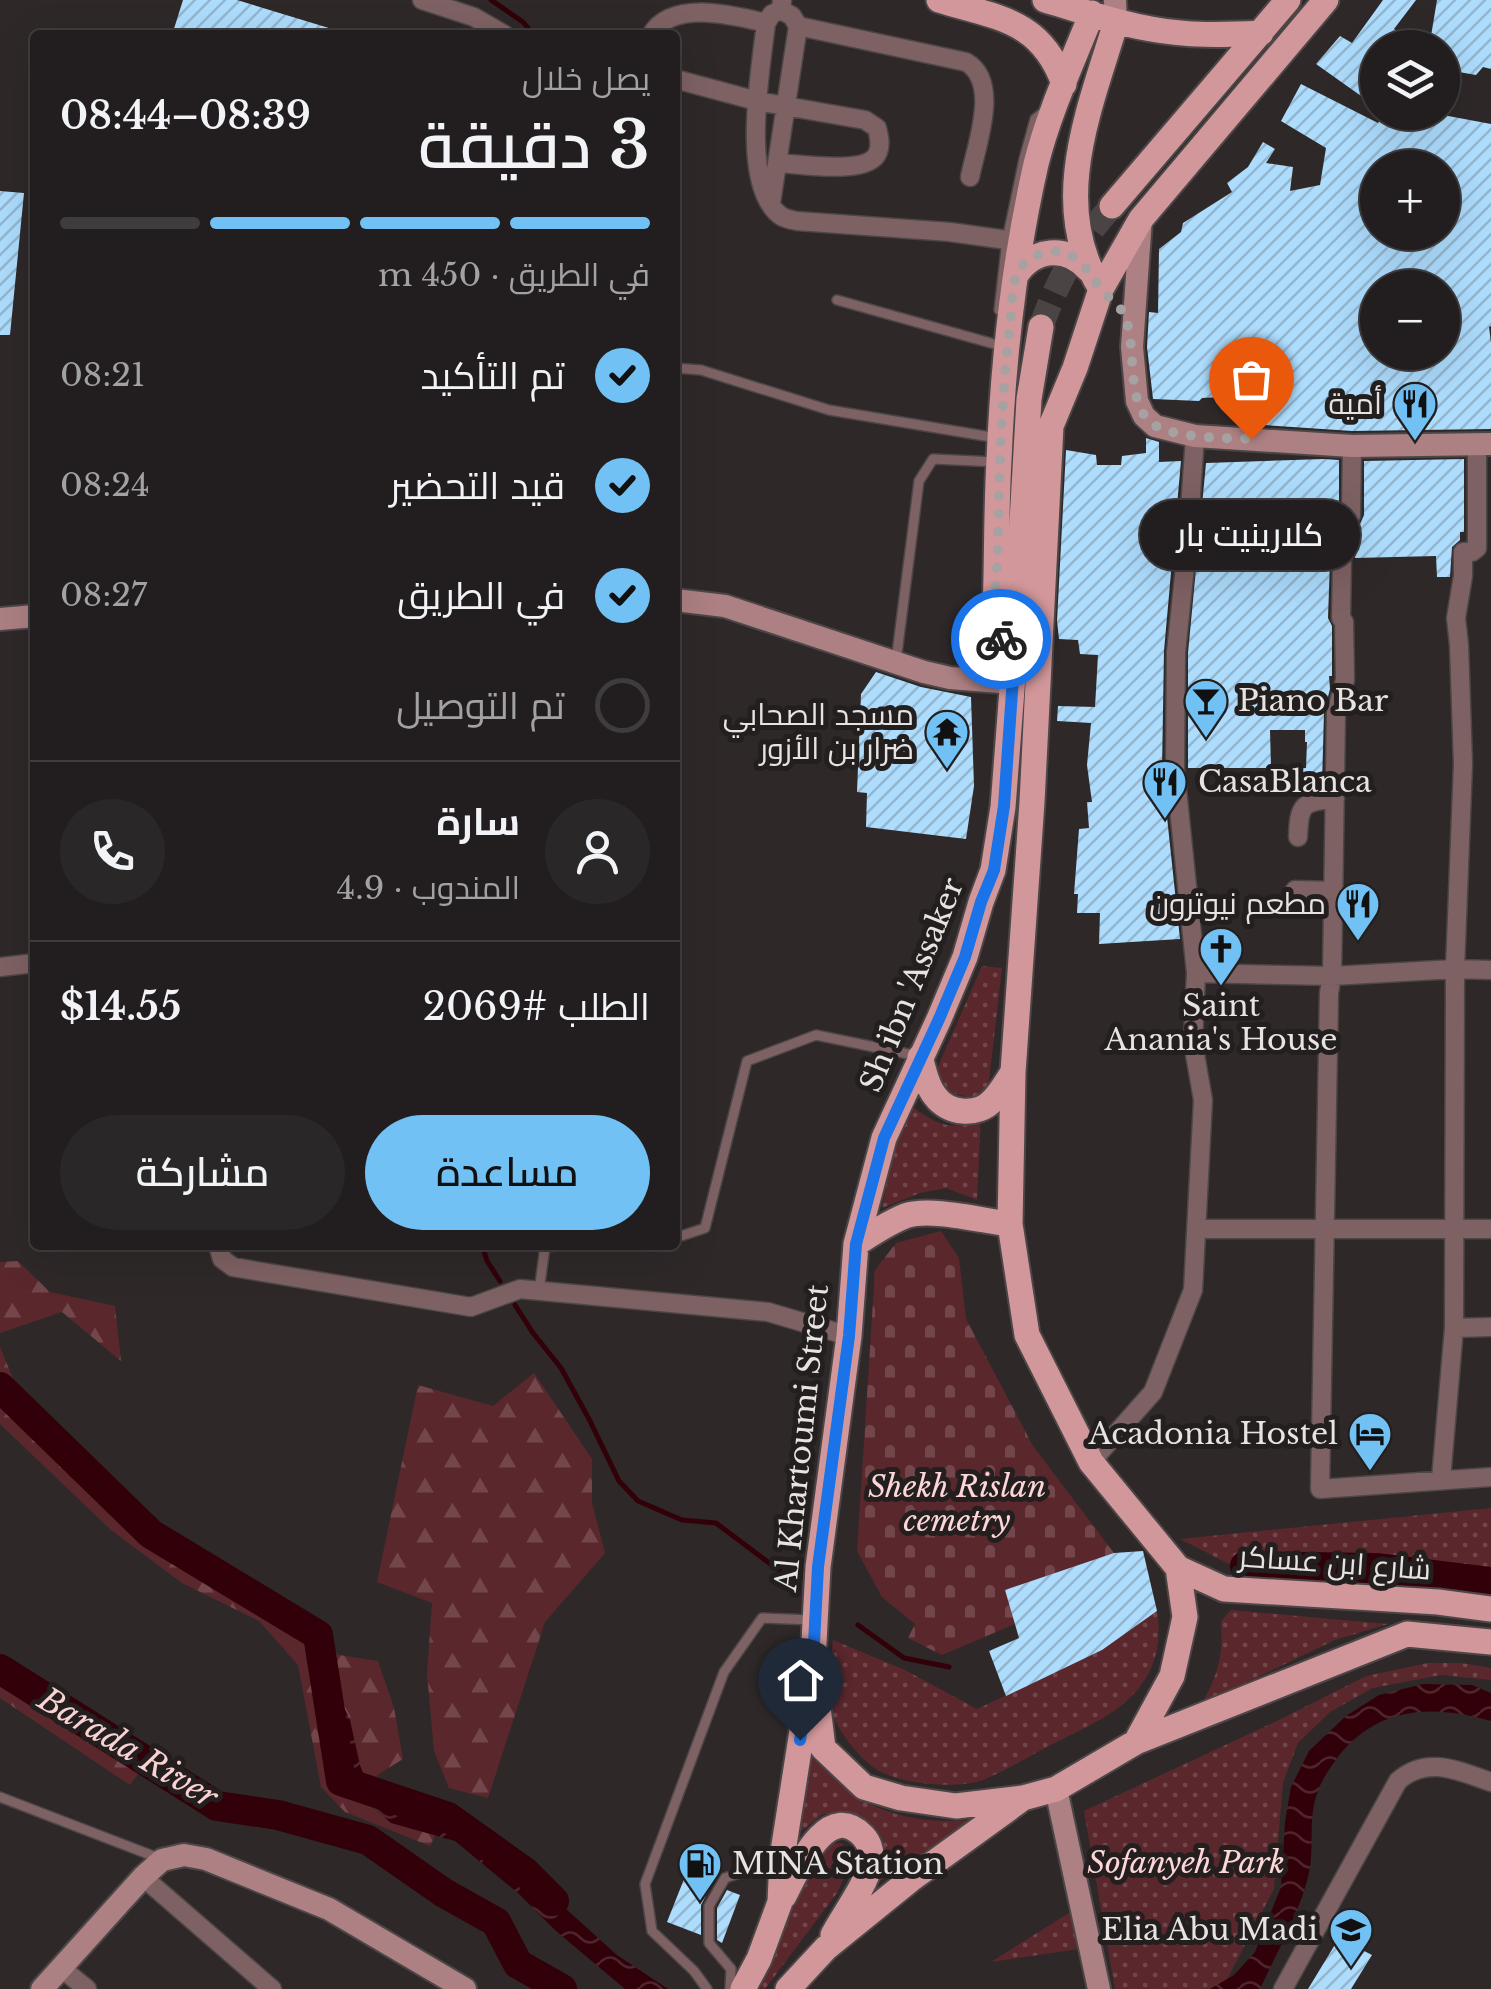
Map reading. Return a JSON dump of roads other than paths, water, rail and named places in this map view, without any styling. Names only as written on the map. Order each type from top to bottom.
[{"type":"main road","points":[[939,0],[1025,28],[1049,50],[1059,96]]},
{"type":"main road","points":[[1045,0],[1104,9],[1189,34],[1261,33]]},
{"type":"main road","points":[[1112,206],[1288,0]]},
{"type":"main road","points":[[1136,1742],[1172,1676],[1185,1617],[1178,1568],[1091,1462],[1027,1335],[1010,1224],[1013,1072],[1032,802],[1050,426],[1075,368],[1095,279],[1326,0]]},
{"type":"main road","points":[[1014,673],[995,613],[999,450],[1016,275],[1037,160],[1059,96],[1104,9]]},
{"type":"main road","points":[[1095,279],[1076,217],[1076,164],[1104,9]]},
{"type":"main road","points":[[1016,275],[1028,260],[1046,252],[1065,253],[1082,262],[1095,279]]},
{"type":"main road","name":"Sh ibn 'Assaker","points":[[856,1244],[884,1138],[965,957],[994,870],[1004,806],[1014,673],[1028,399],[1042,328]]},
{"type":"main road","points":[[920,1057],[935,1096],[958,1110],[976,1110],[992,1102],[1013,1072]]},
{"type":"main road","points":[[856,1244],[915,1214],[1010,1224]]},
{"type":"main road","name":"Al Khartoumi Street","points":[[743,1989],[780,1902],[782,1858],[813,1662],[818,1567],[849,1336],[856,1244]]},
{"type":"main road","name":"شارع ابن عساكر","points":[[1178,1568],[1224,1589],[1491,1608]]},
{"type":"main road","points":[[813,1662],[823,1748],[864,1788],[956,1806],[1023,1798],[1056,1789],[1136,1742],[1407,1634],[1491,1642]]},
{"type":"main road","points":[[788,1989],[826,1948],[910,1880],[1023,1798]]},
{"type":"main road","points":[[780,1902],[824,1831],[849,1827],[864,1837],[871,1852],[869,1869],[826,1948]]},
{"type":"street","points":[[422,0],[474,17],[496,30]]},
{"type":"street","points":[[771,203],[798,26],[782,5],[766,23],[757,100],[756,163],[761,185],[771,203],[782,216],[797,222],[950,232],[1007,240]]},
{"type":"street","points":[[654,30],[668,14],[684,8],[706,8],[766,23]]},
{"type":"street","points":[[798,26],[966,62],[976,68],[985,88],[985,102],[970,178]]},
{"type":"street","points":[[680,80],[757,100],[865,120],[877,128],[878,155],[870,163],[857,167],[778,163]]},
{"type":"street","points":[[1141,219],[1132,347],[1136,400],[1155,426],[1194,436],[1352,446],[1484,444],[1477,548],[1463,552],[1464,576],[1456,608],[1463,764],[1455,969],[1454,1328],[1441,1480]]},
{"type":"street","points":[[1095,279],[1125,316],[1132,347]]},
{"type":"street","points":[[1091,1462],[1153,1392],[1193,1290],[1203,1100],[1192,1042],[1196,974],[1175,770],[1176,652],[1194,436]]},
{"type":"street","points":[[1352,446],[1351,515],[1342,560],[1345,680],[1336,712],[1320,1489],[1491,1477]]},
{"type":"street","points":[[680,600],[736,609],[950,678],[1014,673]]},
{"type":"street","points":[[0,619],[30,616]]},
{"type":"street","points":[[1298,836],[1298,812],[1306,804],[1336,799]]},
{"type":"street","points":[[1294,890],[1334,891]]},
{"type":"street","points":[[0,967],[30,964]]},
{"type":"street","points":[[1196,974],[1332,976],[1491,970]]},
{"type":"street","points":[[1197,1228],[1491,1229]]},
{"type":"street","points":[[219,1250],[222,1259],[234,1267],[471,1307],[520,1289],[539,1290],[768,1312],[849,1336]]},
{"type":"street","points":[[1454,1328],[1491,1327]]},
{"type":"street","points":[[1283,1989],[1398,1781],[1414,1770],[1433,1765],[1491,1782]]},
{"type":"street","points":[[1056,1789],[1098,1989]]},
{"type":"street","points":[[42,1989],[143,1877],[162,1860],[184,1855],[206,1859],[329,1910],[466,1989]]},
{"type":"street","points":[[143,1877],[272,1989]]},
{"type":"street","points":[[60,1967],[87,1989]]},
{"type":"lane","points":[[998,317],[1007,240],[1035,119],[1059,96]]},
{"type":"lane","points":[[836,300],[998,345]]},
{"type":"lane","points":[[997,332],[1004,371]]},
{"type":"lane","points":[[680,368],[701,370],[829,410],[999,450]]},
{"type":"lane","points":[[895,663],[919,481],[933,459],[999,450]]},
{"type":"lane","points":[[680,1236],[705,1228],[747,1060],[816,1035],[920,1057]]},
{"type":"lane","points":[[539,1290],[545,1250]]},
{"type":"lane","points":[[707,1989],[652,1930],[645,1884],[724,1672],[762,1618],[815,1620]]},
{"type":"lane","points":[[0,1797],[162,1860]]},
{"type":"lane","points":[[730,1989],[732,1969],[709,1943],[708,1906],[725,1878],[782,1858]]},
{"type":"water","points":[[323,1664],[350,1720],[370,1791],[448,1817],[525,1872],[617,1955],[668,1989],[625,1989],[455,1841],[391,1823],[341,1781]]},
{"type":"water","points":[[1423,1684],[1472,1685],[1491,1693],[1491,1721],[1448,1712],[1407,1714],[1370,1728],[1353,1741],[1337,1758],[1318,1791],[1307,1882],[1260,1989],[1210,1989],[1234,1975],[1255,1952],[1281,1887],[1291,1787],[1309,1751],[1346,1716],[1379,1695]]},
{"type":"waterway","points":[[491,0],[530,30]]},
{"type":"waterway","points":[[484,1250],[500,1281]]},
{"type":"waterway","points":[[515,1305],[561,1368],[619,1481],[638,1501],[682,1520],[716,1523],[784,1574]]},
{"type":"waterway","name":"Barada River","points":[[0,1387],[151,1534],[318,1635],[341,1781],[448,1817],[525,1872],[554,1901]]},
{"type":"waterway","points":[[1245,1566],[1376,1568],[1491,1582]]},
{"type":"waterway","points":[[858,1625],[904,1658],[949,1667]]},
{"type":"waterway","name":"Barada River","points":[[0,1669],[217,1806],[278,1815],[368,1840],[444,1893],[496,1922],[518,1964],[562,1989]]},
{"type":"tunnel","points":[[1041,327],[1070,263],[1112,206]]},
{"type":"place","name":"كلارينيت بار","points":[[1251,439]]},
{"type":"place","name":"أمية","points":[[1415,442]]},
{"type":"place","name":"Piano Bar","points":[[1206,739]]},
{"type":"place","name":"مسجد الصحابي ضرار بن الأزور","points":[[947,770]]},
{"type":"place","name":"CasaBlanca","points":[[1165,820]]},
{"type":"place","name":"مطعم نيوترون","points":[[1358,942]]},
{"type":"place","name":"Saint Anania's House","points":[[1221,987]]},
{"type":"place","name":"Acadonia Hostel","points":[[1370,1472]]},
{"type":"place","name":"MINA Station","points":[[700,1902]]},
{"type":"place","name":"Elia Abu Madi","points":[[1351,1968]]},
{"type":"park label","name":"Shekh Rislan cemetry","points":[[957,1504]]},
{"type":"park label","name":"Sofanyeh Park","points":[[1186,1863]]}]
